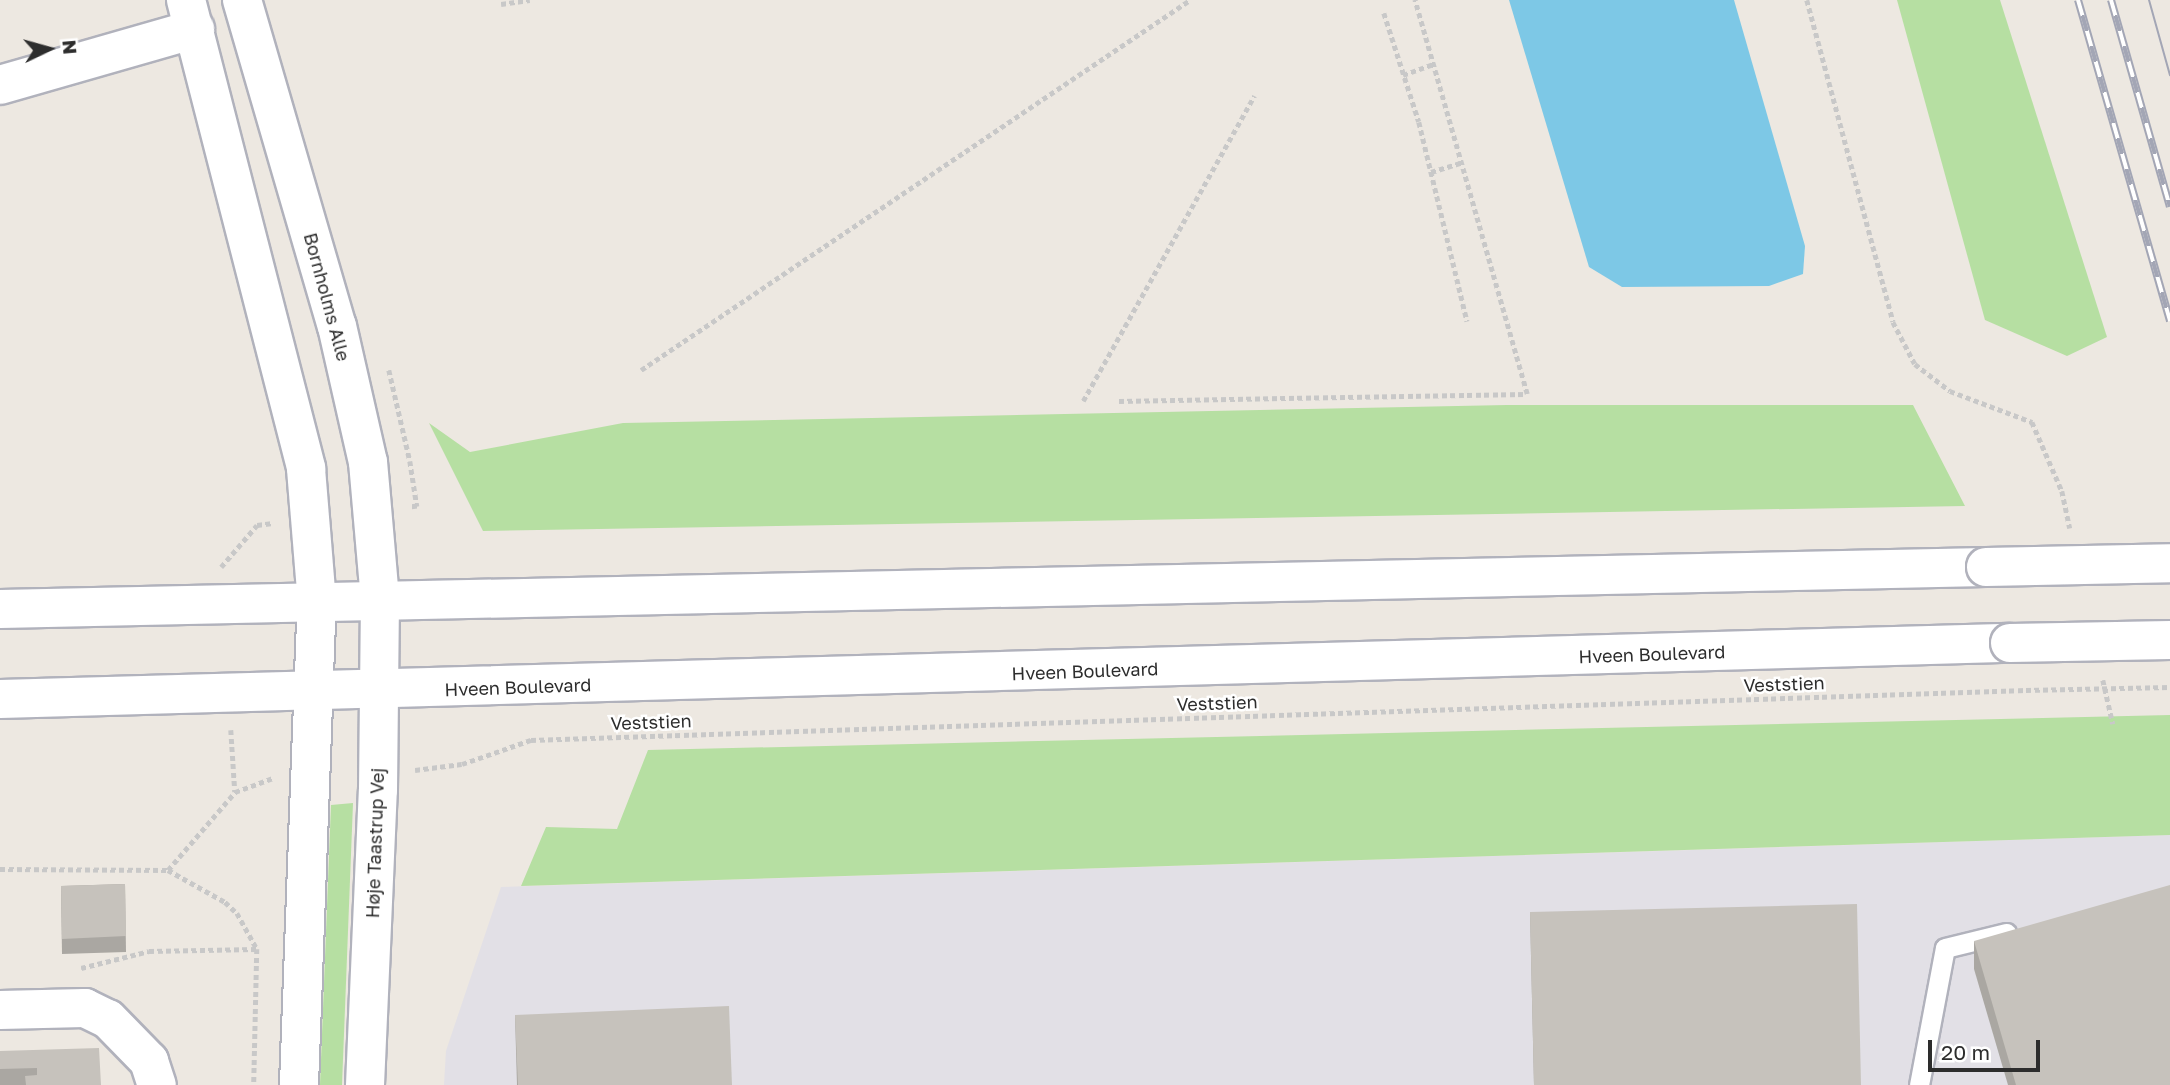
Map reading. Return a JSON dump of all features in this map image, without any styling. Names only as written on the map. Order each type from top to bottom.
[{"type":"street","name":"Bornholms Alle","points":[[242,0],[337,326],[368,462],[380,600]]},
{"type":"street","points":[[0,85],[191,14],[306,469],[317,602],[299,1085]]},
{"type":"street","points":[[0,609],[2170,563]]},
{"type":"street","name":"Høje Taastrup Vej","points":[[365,1085],[380,600]]},
{"type":"street","name":"Hveen Boulevard","points":[[0,699],[314,693],[2170,640]]},
{"type":"street","points":[[0,1010],[85,1008],[122,1029],[149,1061],[157,1085]]},
{"type":"lane","points":[[1919,1085],[1945,948],[2026,928]]},
{"type":"path","points":[[501,4],[530,0]]},
{"type":"path","points":[[641,370],[1190,0]]},
{"type":"path","points":[[1119,401],[1527,394],[1415,0]]},
{"type":"path","points":[[1807,0],[1893,322],[1915,364],[1950,391],[2032,422],[2063,491],[2074,542]]},
{"type":"path","points":[[1384,13],[1431,172],[1467,321]]},
{"type":"path","points":[[1404,75],[1433,64]]},
{"type":"path","points":[[1083,401],[1254,96]]},
{"type":"path","points":[[1431,172],[1460,163]]},
{"type":"path","points":[[223,603],[221,565],[257,525]]},
{"type":"path","points":[[2102,672],[2113,724]]},
{"type":"path","name":"Veststien","points":[[414,770],[462,764],[531,740],[2170,687]]},
{"type":"path","points":[[169,870],[235,792]]},
{"type":"path","points":[[0,869],[169,870],[225,902],[237,913],[257,949],[254,1085]]},
{"type":"path","points":[[58,1008],[79,969],[149,951],[257,949]]},
{"type":"shaded area","points":[[2170,835],[2170,1085],[444,1085],[446,1051],[501,887]]},
{"type":"green space","points":[[1897,0],[2000,0],[2107,337],[2067,356],[1985,320]]},
{"type":"green space","points":[[1507,405],[1913,405],[1965,506],[483,531],[429,423],[470,452],[623,423]]},
{"type":"green space","points":[[2170,715],[2170,835],[521,886],[546,827],[617,829],[648,750]]},
{"type":"green space","points":[[353,803],[342,1085],[320,1085],[331,805]]},
{"type":"water","points":[[1509,0],[1734,0],[1805,246],[1803,274],[1769,286],[1622,287],[1589,267]]},
{"type":"building","points":[[125,884],[126,936],[62,939],[61,886]]},
{"type":"building","points":[[2170,885],[2170,1085],[2016,1085],[1974,941]]},
{"type":"building","points":[[1857,904],[1861,1085],[1534,1085],[1530,912]]},
{"type":"building","points":[[729,1006],[732,1085],[518,1085],[515,1015]]},
{"type":"building","points":[[99,1048],[101,1085],[26,1085],[25,1076],[37,1075],[37,1068],[0,1069],[0,1051]]},
{"type":"tram line","points":[[2149,0],[2170,75]]},
{"type":"railway","points":[[2078,0],[2170,321]]},
{"type":"railway","points":[[2111,0],[2170,207]]}]
